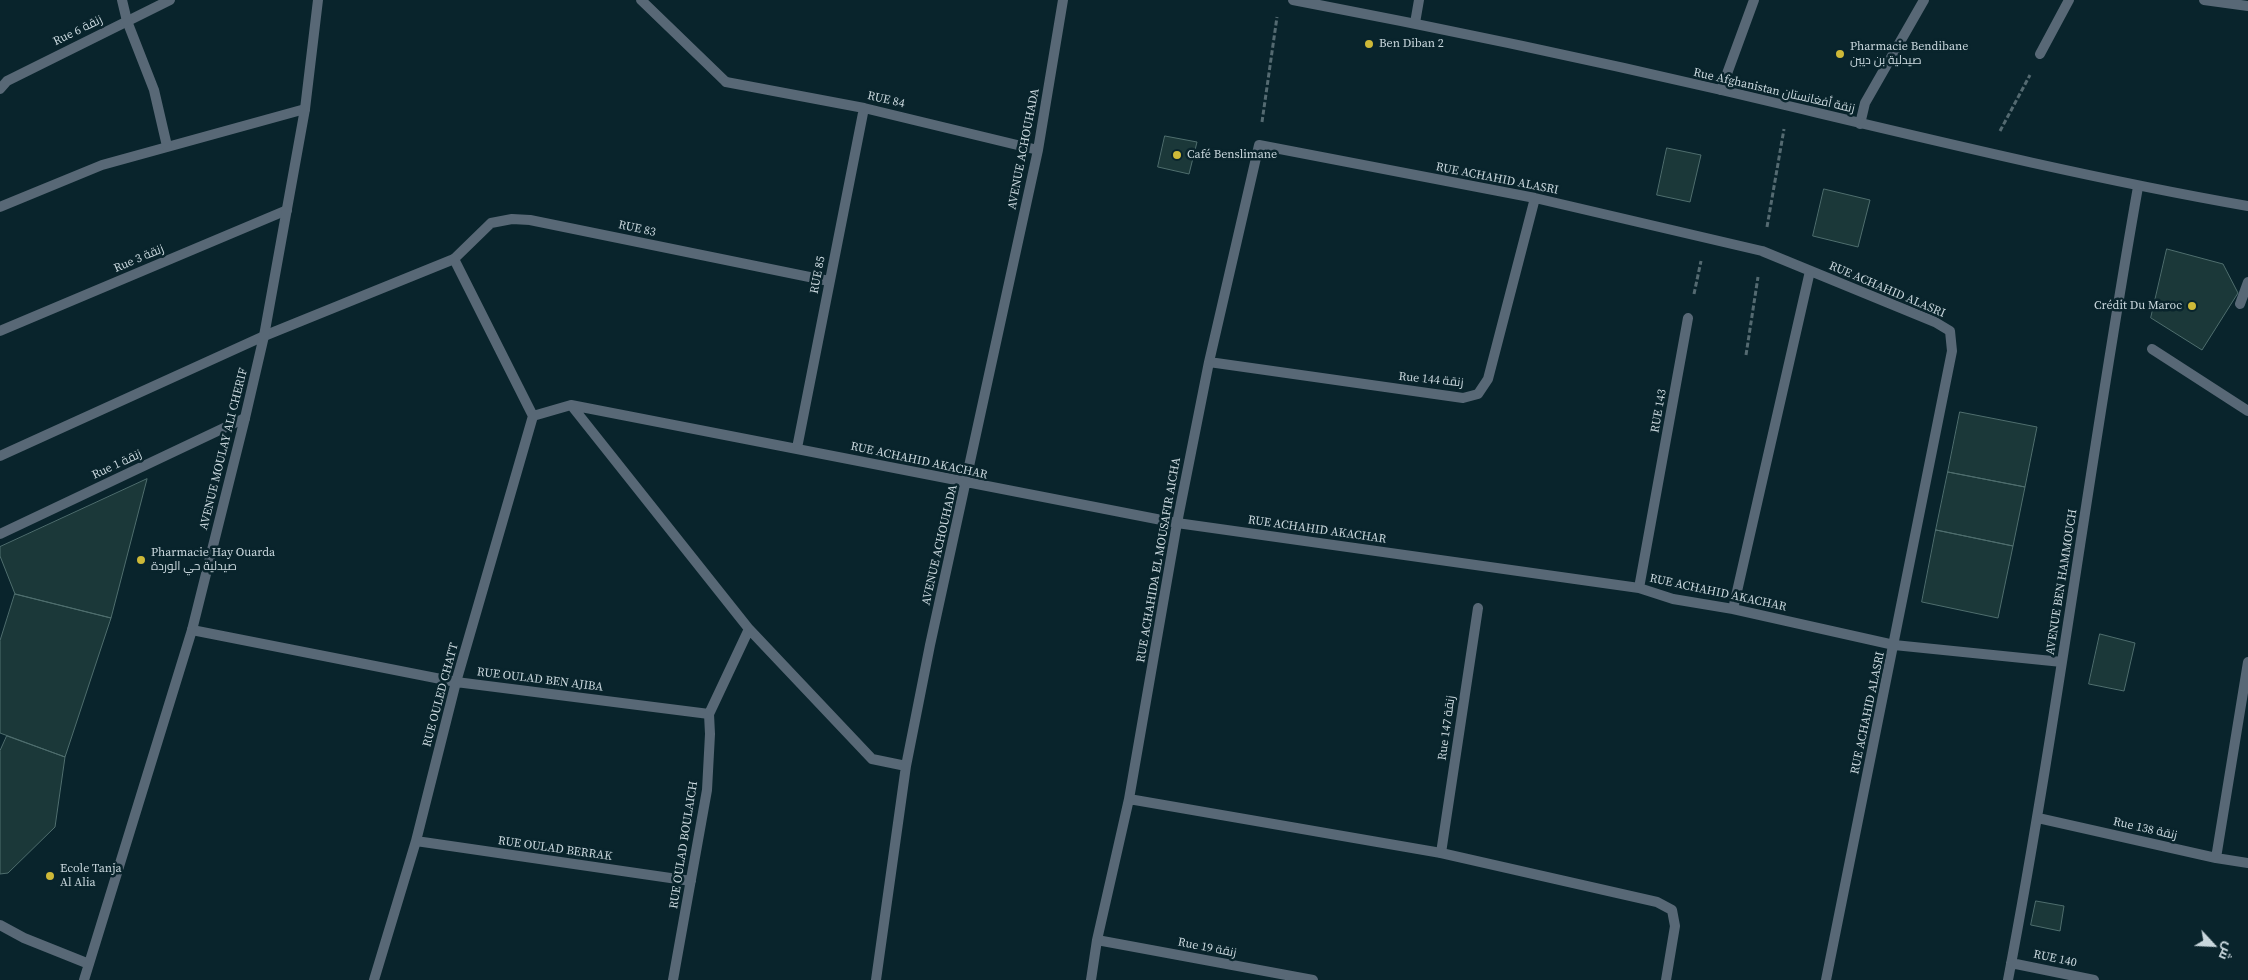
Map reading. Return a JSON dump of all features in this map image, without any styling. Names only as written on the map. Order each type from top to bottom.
[{"type":"street","points":[[122,0],[127,21],[154,90],[167,146]]},
{"type":"street","name":"Rue 6 زنقة","points":[[0,89],[7,81],[170,0]]},
{"type":"street","name":"AVENUE MOULAY ALI CHERIF","points":[[84,980],[192,630],[245,418],[264,336],[305,109],[318,0]]},
{"type":"street","name":"RUE 84","points":[[640,0],[726,82],[864,108],[1038,150]]},
{"type":"street","name":"AVENUE ACHOUHADA","points":[[876,980],[906,766],[930,645],[967,484],[1038,150],[1063,0]]},
{"type":"street","name":"Rue Afghanistan زنقة أفغانستان","points":[[1293,0],[1415,23],[1721,90],[1988,154],[2138,187],[2248,206]]},
{"type":"street","points":[[1415,23],[1419,0]]},
{"type":"street","points":[[1721,90],[1754,0]]},
{"type":"street","points":[[1860,124],[1865,103],[1924,0]]},
{"type":"street","points":[[2040,54],[2069,0]]},
{"type":"street","points":[[2204,0],[2248,6]]},
{"type":"street","name":"RUE 85","points":[[798,448],[864,108]]},
{"type":"street","points":[[0,207],[102,164],[305,109]]},
{"type":"street","name":"RUE ACHAHID ALASRI","points":[[1259,145],[1535,198],[1762,251],[1935,322],[1950,331],[1952,351],[1826,980]]},
{"type":"street","name":"RUE ACHAHIDA EL MOUSAFIR AICHA","points":[[1091,980],[1097,940],[1129,799],[1176,523],[1209,362],[1259,145]]},
{"type":"street","name":"AVENUE BEN HAMMOUCH","points":[[2008,980],[2038,818],[2113,324],[2138,187]]},
{"type":"street","name":"Rue 144 زنقة","points":[[1209,362],[1462,398],[1478,394],[1488,379],[1535,198]]},
{"type":"street","name":"Rue 3 زنقة","points":[[0,331],[287,210]]},
{"type":"street","name":"RUE 83","points":[[454,259],[491,223],[512,219],[540,222],[829,281]]},
{"type":"street","points":[[0,456],[264,336],[454,259],[533,416]]},
{"type":"street","points":[[1733,609],[1810,271]]},
{"type":"street","points":[[2240,304],[2248,282]]},
{"type":"street","name":"RUE 143","points":[[1639,588],[1688,318]]},
{"type":"street","points":[[2152,349],[2248,411]]},
{"type":"street","points":[[571,405],[749,630],[872,758],[906,766]]},
{"type":"street","name":"RUE ACHAHID AKACHAR","points":[[533,416],[571,405],[798,448],[967,484],[1176,523],[1639,588],[1673,598],[1733,609],[1894,645],[2062,662]]},
{"type":"street","name":"RUE OULED CHATT","points":[[374,980],[416,841],[456,682],[533,416]]},
{"type":"street","name":"Rue 1 زنقة","points":[[0,534],[245,418]]},
{"type":"street","name":"Rue 147 زنقة","points":[[1441,853],[1478,608]]},
{"type":"street","name":"RUE OULAD BEN AJIBA","points":[[192,630],[456,682],[709,714]]},
{"type":"street","points":[[709,714],[749,630]]},
{"type":"street","points":[[2216,858],[2243,717],[2248,662]]},
{"type":"street","name":"RUE OULAD BOULAICH","points":[[673,980],[707,790],[710,734],[709,714]]},
{"type":"street","points":[[1129,799],[1441,853],[1657,902],[1672,910],[1675,926],[1666,980]]},
{"type":"street","name":"Rue 138 زنقة","points":[[2038,818],[2216,858],[2248,862]]},
{"type":"street","name":"RUE OULAD BERRAK","points":[[416,841],[691,881]]},
{"type":"street","points":[[0,925],[24,938],[89,964]]},
{"type":"street","name":"Rue 19 زنقة","points":[[1097,940],[1313,980]]},
{"type":"street","name":"RUE 140","points":[[2012,963],[2094,980]]},
{"type":"path","points":[[1259,145],[1278,10]]},
{"type":"path","points":[[1988,154],[2040,54]]},
{"type":"path","points":[[1688,318],[1706,238]]},
{"type":"building","name":"Café Benslimane","points":[[1165,136],[1197,142],[1189,174],[1158,167]]},
{"type":"building","points":[[1667,148],[1701,155],[1690,202],[1657,195]]},
{"type":"building","points":[[1824,189],[1870,200],[1858,247],[1813,236]]},
{"type":"building","name":"Crédit Du Maroc","points":[[2167,249],[2223,264],[2238,293],[2202,350],[2151,318]]},
{"type":"building","points":[[1960,412],[2037,427],[2025,487],[1948,472]]},
{"type":"building","points":[[1948,472],[2025,487],[2013,546],[1936,530]]},
{"type":"building","points":[[147,479],[111,618],[15,594],[0,556],[0,547]]},
{"type":"building","points":[[1936,530],[2013,546],[1998,618],[1922,602]]},
{"type":"building","points":[[15,594],[111,618],[65,757],[0,733],[0,641]]},
{"type":"building","points":[[2100,634],[2135,643],[2124,691],[2089,684]]},
{"type":"building","points":[[7,736],[65,757],[55,827],[8,873],[0,874],[0,751]]},
{"type":"building","points":[[2036,901],[2064,906],[2060,931],[2031,925]]},
{"type":"place","name":"Ben Diban 2","points":[[1369,44]]},
{"type":"place","name":"Pharmacie Bendibane صيدلية بن ديبن","points":[[1840,54]]},
{"type":"place","name":"Café Benslimane","points":[[1177,155]]},
{"type":"place","name":"Crédit Du Maroc","points":[[2192,306]]},
{"type":"place","name":"Pharmacie Hay Ouarda صيدلية حي الوردة","points":[[141,560]]},
{"type":"place","name":"Ecole Tanja Al Alia","points":[[50,876]]}]
